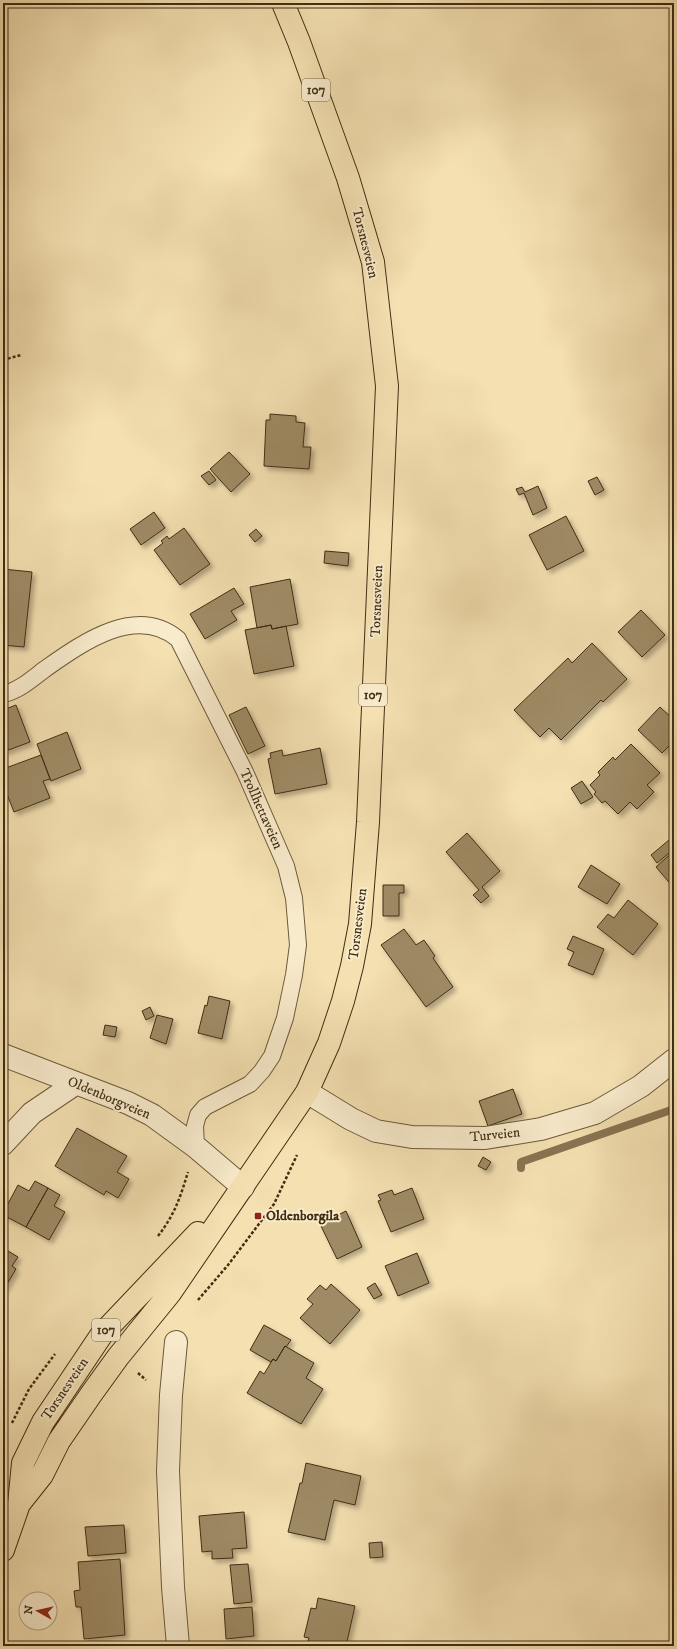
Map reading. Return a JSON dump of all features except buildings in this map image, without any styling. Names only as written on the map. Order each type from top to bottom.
[{"type":"main road","name":"Torsnesveien","points":[[3,1550],[19,1504],[23,1464],[43,1422],[102,1334],[243,1187],[307,1092],[329,1043],[343,1001],[352,966],[360,924],[368,822],[387,386],[373,262],[348,178],[299,42],[282,3]]},
{"type":"street","name":"Oldenborgveien","points":[[3,1055],[75,1084],[128,1103],[152,1115],[196,1147],[243,1187]]},
{"type":"street","name":"Turveien","points":[[307,1092],[351,1119],[376,1131],[412,1138],[485,1138],[541,1129],[595,1113],[641,1086],[674,1060]]},
{"type":"street","points":[[3,1144],[32,1114],[75,1084]]},
{"type":"street","points":[[176,1342],[171,1394],[168,1471],[173,1587],[178,1646]]},
{"type":"lane","name":"Trollhettaveien","points":[[3,694],[22,686],[90,640],[118,628],[136,625],[155,626],[168,631],[178,639],[234,751],[286,866],[294,898],[298,945],[294,975],[285,1018],[272,1056],[262,1071],[250,1084],[205,1107],[198,1115],[195,1126],[196,1147]]},
{"type":"path","points":[[3,360],[21,356]]},
{"type":"path","points":[[196,1303],[228,1265],[274,1204],[299,1150]]},
{"type":"waterway","points":[[521,1168],[521,1162],[674,1109]]},
{"type":"place","name":"Oldenborgila","points":[[258,1216]]}]
